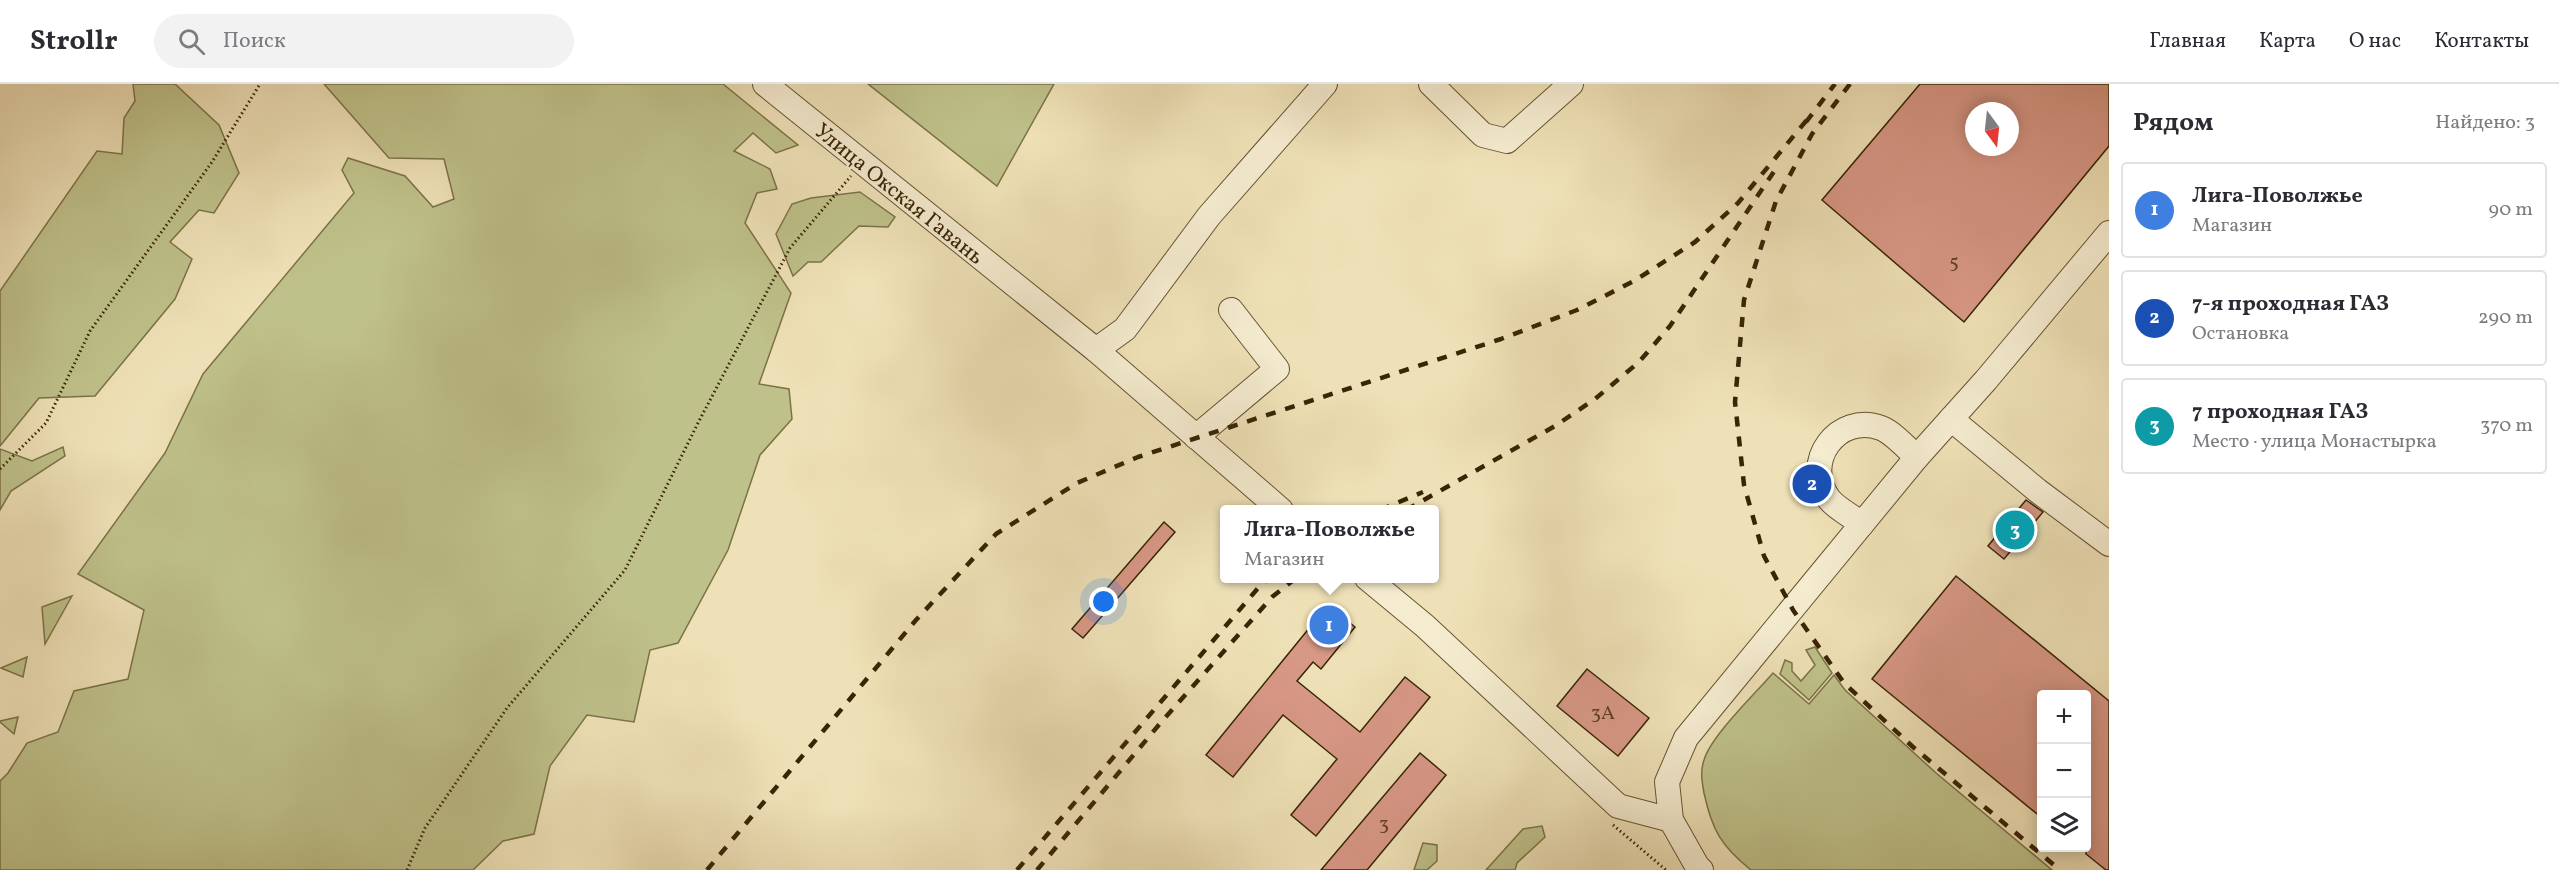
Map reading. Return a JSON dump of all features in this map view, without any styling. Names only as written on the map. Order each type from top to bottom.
[{"type":"street","name":"Улица Окская Гавань","points":[[765,84],[1034,303],[1096,350],[1275,505]]},
{"type":"street","points":[[1096,350],[1125,329],[1209,216],[1325,84]]},
{"type":"street","points":[[1431,84],[1483,135],[1507,141],[1571,84]]},
{"type":"street","points":[[1701,870],[1671,820],[1667,782],[1686,738],[1917,458],[2109,233]]},
{"type":"street","points":[[1196,436],[1278,369],[1231,310]]},
{"type":"street","points":[[1951,419],[2038,491],[2109,544]]},
{"type":"street","points":[[1862,524],[1829,499],[1820,481],[1818,464],[1831,440],[1847,427],[1866,425],[1884,429],[1917,458]]},
{"type":"street","points":[[1371,583],[1425,626],[1618,806],[1671,820]]},
{"type":"path","points":[[0,469],[46,423],[90,331],[212,162],[260,84]]},
{"type":"path","points":[[407,870],[425,828],[507,708],[625,570],[698,423],[790,248],[862,163]]},
{"type":"path","points":[[1606,820],[1666,870]]},
{"type":"green space","points":[[133,84],[175,84],[219,125],[239,173],[214,213],[199,210],[170,242],[192,259],[175,299],[95,396],[39,398],[0,446],[0,291],[97,151],[122,154],[124,118],[135,101]]},
{"type":"green space","points":[[324,84],[723,84],[798,145],[776,153],[753,133],[734,151],[770,169],[777,189],[757,193],[745,223],[791,293],[759,384],[789,389],[792,419],[760,455],[728,550],[678,643],[650,650],[634,722],[587,715],[550,766],[534,834],[503,841],[473,870],[0,870],[0,781],[8,773],[27,743],[58,732],[74,691],[128,679],[144,610],[78,574],[165,453],[203,374],[354,193],[342,170],[348,158],[405,176],[433,207],[454,199],[444,159],[389,158]]},
{"type":"green space","points":[[868,84],[1054,84],[997,186]]},
{"type":"green space","points":[[860,192],[895,217],[888,227],[859,226],[821,262],[808,262],[793,276],[776,234],[792,204],[811,198]]},
{"type":"green space","points":[[63,447],[65,456],[11,491],[0,510],[0,449],[32,461]]},
{"type":"green space","points":[[72,596],[45,644],[42,607]]},
{"type":"green space","points":[[1815,647],[1832,673],[1809,700],[1780,674],[1785,660],[1792,663],[1792,671],[1801,681],[1815,665],[1806,650]]},
{"type":"green space","points":[[27,657],[23,677],[1,668]]},
{"type":"green space","points":[[1773,673],[1809,704],[1834,675],[1845,690],[1936,773],[2052,870],[1751,870],[1725,845],[1714,827],[1704,793],[1702,768],[1708,750],[1715,739]]},
{"type":"green space","points":[[18,717],[14,734],[0,722],[0,721]]},
{"type":"green space","points":[[1542,826],[1545,837],[1517,863],[1515,870],[1486,870],[1523,829]]},
{"type":"green space","points":[[1423,843],[1437,845],[1437,861],[1427,870],[1414,870]]},
{"type":"building","points":[[1920,84],[2109,84],[2109,146],[1964,322],[1822,200]]},
{"type":"building","points":[[2026,500],[2043,512],[2004,559],[1988,546]]},
{"type":"building","points":[[1164,522],[1175,532],[1083,638],[1072,629]]},
{"type":"building","points":[[1956,576],[2109,701],[2109,870],[2086,854],[2086,852],[2091,852],[2091,690],[2037,690],[2037,814],[1872,679]]},
{"type":"building","points":[[1328,605],[1355,627],[1321,669],[1313,662],[1297,681],[1360,732],[1405,677],[1430,697],[1316,836],[1291,815],[1337,759],[1283,715],[1233,777],[1206,755]]},
{"type":"building","points":[[1587,669],[1649,718],[1618,756],[1557,706]]},
{"type":"building","points":[[1420,753],[1446,775],[1367,870],[1321,870]]},
{"type":"railway","points":[[1806,122],[1835,84]]},
{"type":"railway","points":[[1850,84],[1812,134],[1776,201],[1744,300],[1735,402],[1744,485],[1764,556],[1793,610],[1844,683],[1913,747],[2060,870]]},
{"type":"railway","points":[[707,870],[916,620],[996,534],[1077,483],[1138,457],[1501,339],[1577,310],[1634,281],[1695,242],[1738,203],[1811,115]]},
{"type":"railway","points":[[1415,505],[1555,426],[1595,399],[1639,362],[1670,326],[1775,170]]},
{"type":"railway","points":[[1392,505],[1423,492]]},
{"type":"railway","points":[[1017,870],[1263,583]]},
{"type":"railway","points":[[1037,870],[1163,720],[1272,597],[1290,583]]},
{"type":"place","name":"7-я проходная ГАЗ","points":[[1812,484]]},
{"type":"place","name":"7 проходная ГАЗ","points":[[2015,530]]},
{"type":"place","name":"Лига-Поволжье","points":[[1329,625]]}]
